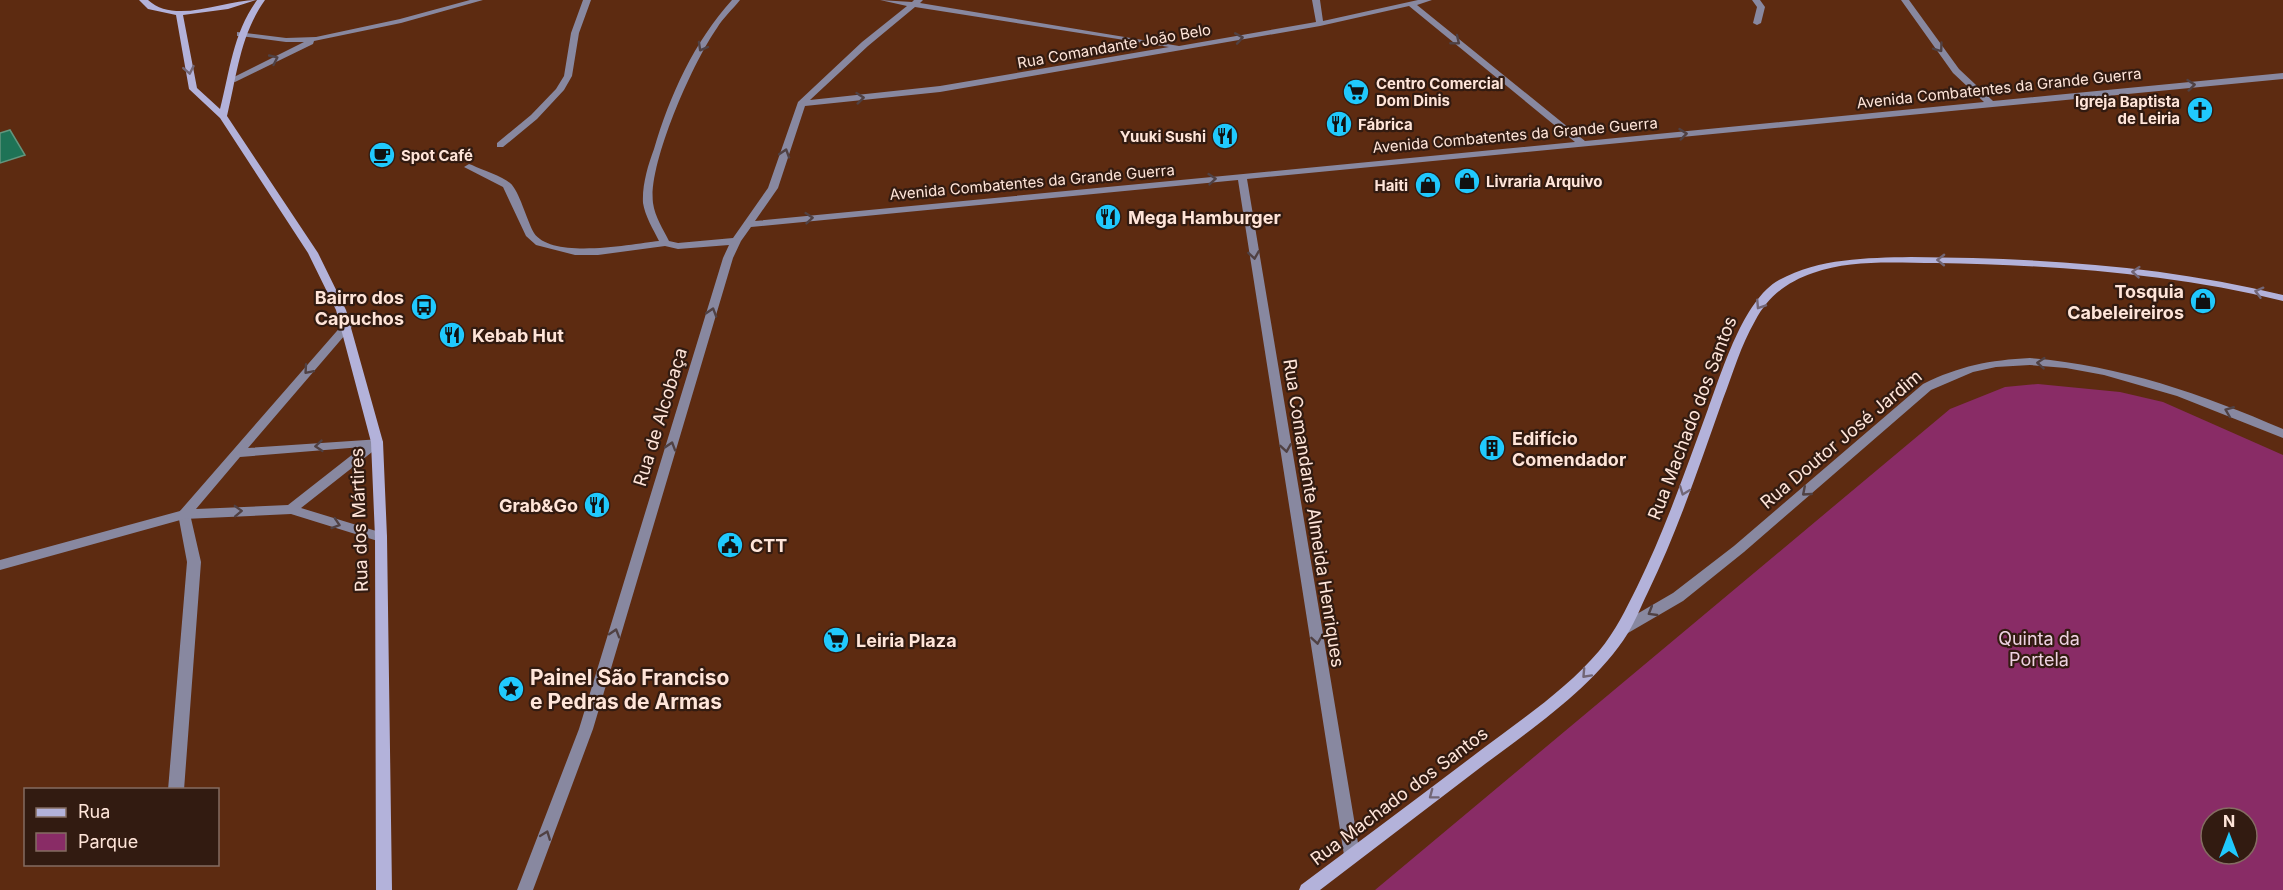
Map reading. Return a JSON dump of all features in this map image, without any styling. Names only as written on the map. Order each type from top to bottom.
[{"type":"main road","points":[[143,0],[153,8],[179,12],[223,8],[252,0]]},
{"type":"main road","points":[[223,116],[240,34],[261,0]]},
{"type":"main road","name":"Rua dos Mártires","points":[[179,12],[194,89],[223,116],[313,253],[341,310],[377,442],[381,537],[384,890]]},
{"type":"main road","name":"Rua Machado dos Santos","points":[[1307,890],[1502,743],[1577,683],[1604,655],[1623,629],[1661,551],[1749,321],[1765,297],[1781,283],[1811,270],[1844,262],[2000,261],[2174,275],[2235,286],[2283,298]]},
{"type":"street","points":[[240,34],[286,40],[316,39],[401,21],[479,0]]},
{"type":"street","points":[[500,146],[534,117],[560,90],[568,76],[575,33],[586,0]]},
{"type":"street","points":[[665,243],[647,202],[653,169],[666,126],[691,66],[712,28],[736,0]]},
{"type":"street","points":[[884,0],[916,3],[1185,47]]},
{"type":"street","points":[[1316,0],[1320,24]]},
{"type":"street","name":"Rua Comandante João Belo","points":[[801,104],[940,89],[1320,24],[1428,0]]},
{"type":"street","points":[[1756,0],[1761,7],[1757,23]]},
{"type":"street","points":[[1905,0],[1956,71],[1991,104]]},
{"type":"street","name":"Rua de Alcobaça","points":[[525,890],[586,729],[728,258],[736,241],[751,224],[773,188],[801,104],[865,44],[916,3]]},
{"type":"street","points":[[1411,4],[1583,144]]},
{"type":"street","points":[[232,81],[316,39]]},
{"type":"street","name":"Avenida Combatentes da Grande Guerra","points":[[751,224],[2283,76]]},
{"type":"street","points":[[469,167],[507,185],[531,236],[540,243],[575,252],[598,252],[665,243],[678,246],[736,241]]},
{"type":"street","name":"Rua Comandante Almeida Henriques","points":[[1242,177],[1352,855]]},
{"type":"street","points":[[184,514],[347,326]]},
{"type":"street","name":"Rua Doutor José Jardim","points":[[1623,629],[1678,597],[1739,549],[1927,387],[1948,375],[1997,363],[2059,365],[2105,372],[2206,402],[2283,434]]},
{"type":"street","points":[[236,453],[377,442]]},
{"type":"street","points":[[291,509],[377,442]]},
{"type":"street","points":[[0,565],[184,514],[291,509],[381,537]]},
{"type":"street","points":[[176,788],[194,562],[184,514]]},
{"type":"green space","name":"Quinta da Portela","points":[[2038,384],[2120,392],[2163,402],[2283,455],[2283,890],[1375,890],[1950,409],[2005,387]]},
{"type":"shaded area","points":[[10,130],[25,155],[0,163],[0,133]]},
{"type":"place","name":"Centro Comercial Dom Dinis","points":[[1356,92]]},
{"type":"place","name":"Igreja Baptista de Leiria","points":[[2200,110]]},
{"type":"place","name":"Fábrica","points":[[1339,124]]},
{"type":"place","name":"Yuuki Sushi","points":[[1225,136]]},
{"type":"place","name":"Spot Café","points":[[382,155]]},
{"type":"place","name":"Livraria Arquivo","points":[[1467,181]]},
{"type":"place","name":"Haiti","points":[[1428,185]]},
{"type":"place","name":"Mega Hamburger","points":[[1108,217]]},
{"type":"place","name":"Tosquia Cabeleireiros","points":[[2203,301]]},
{"type":"place","name":"Bairro dos Capuchos","points":[[424,307]]},
{"type":"place","name":"Kebab Hut","points":[[452,335]]},
{"type":"place","name":"Edifício Comendador","points":[[1492,448]]},
{"type":"place","name":"Grab&Go","points":[[597,505]]},
{"type":"place","name":"CTT","points":[[730,545]]},
{"type":"place","name":"Leiria Plaza","points":[[836,640]]},
{"type":"place","name":"Painel São Franciso e Pedras de Armas","points":[[511,689]]}]
